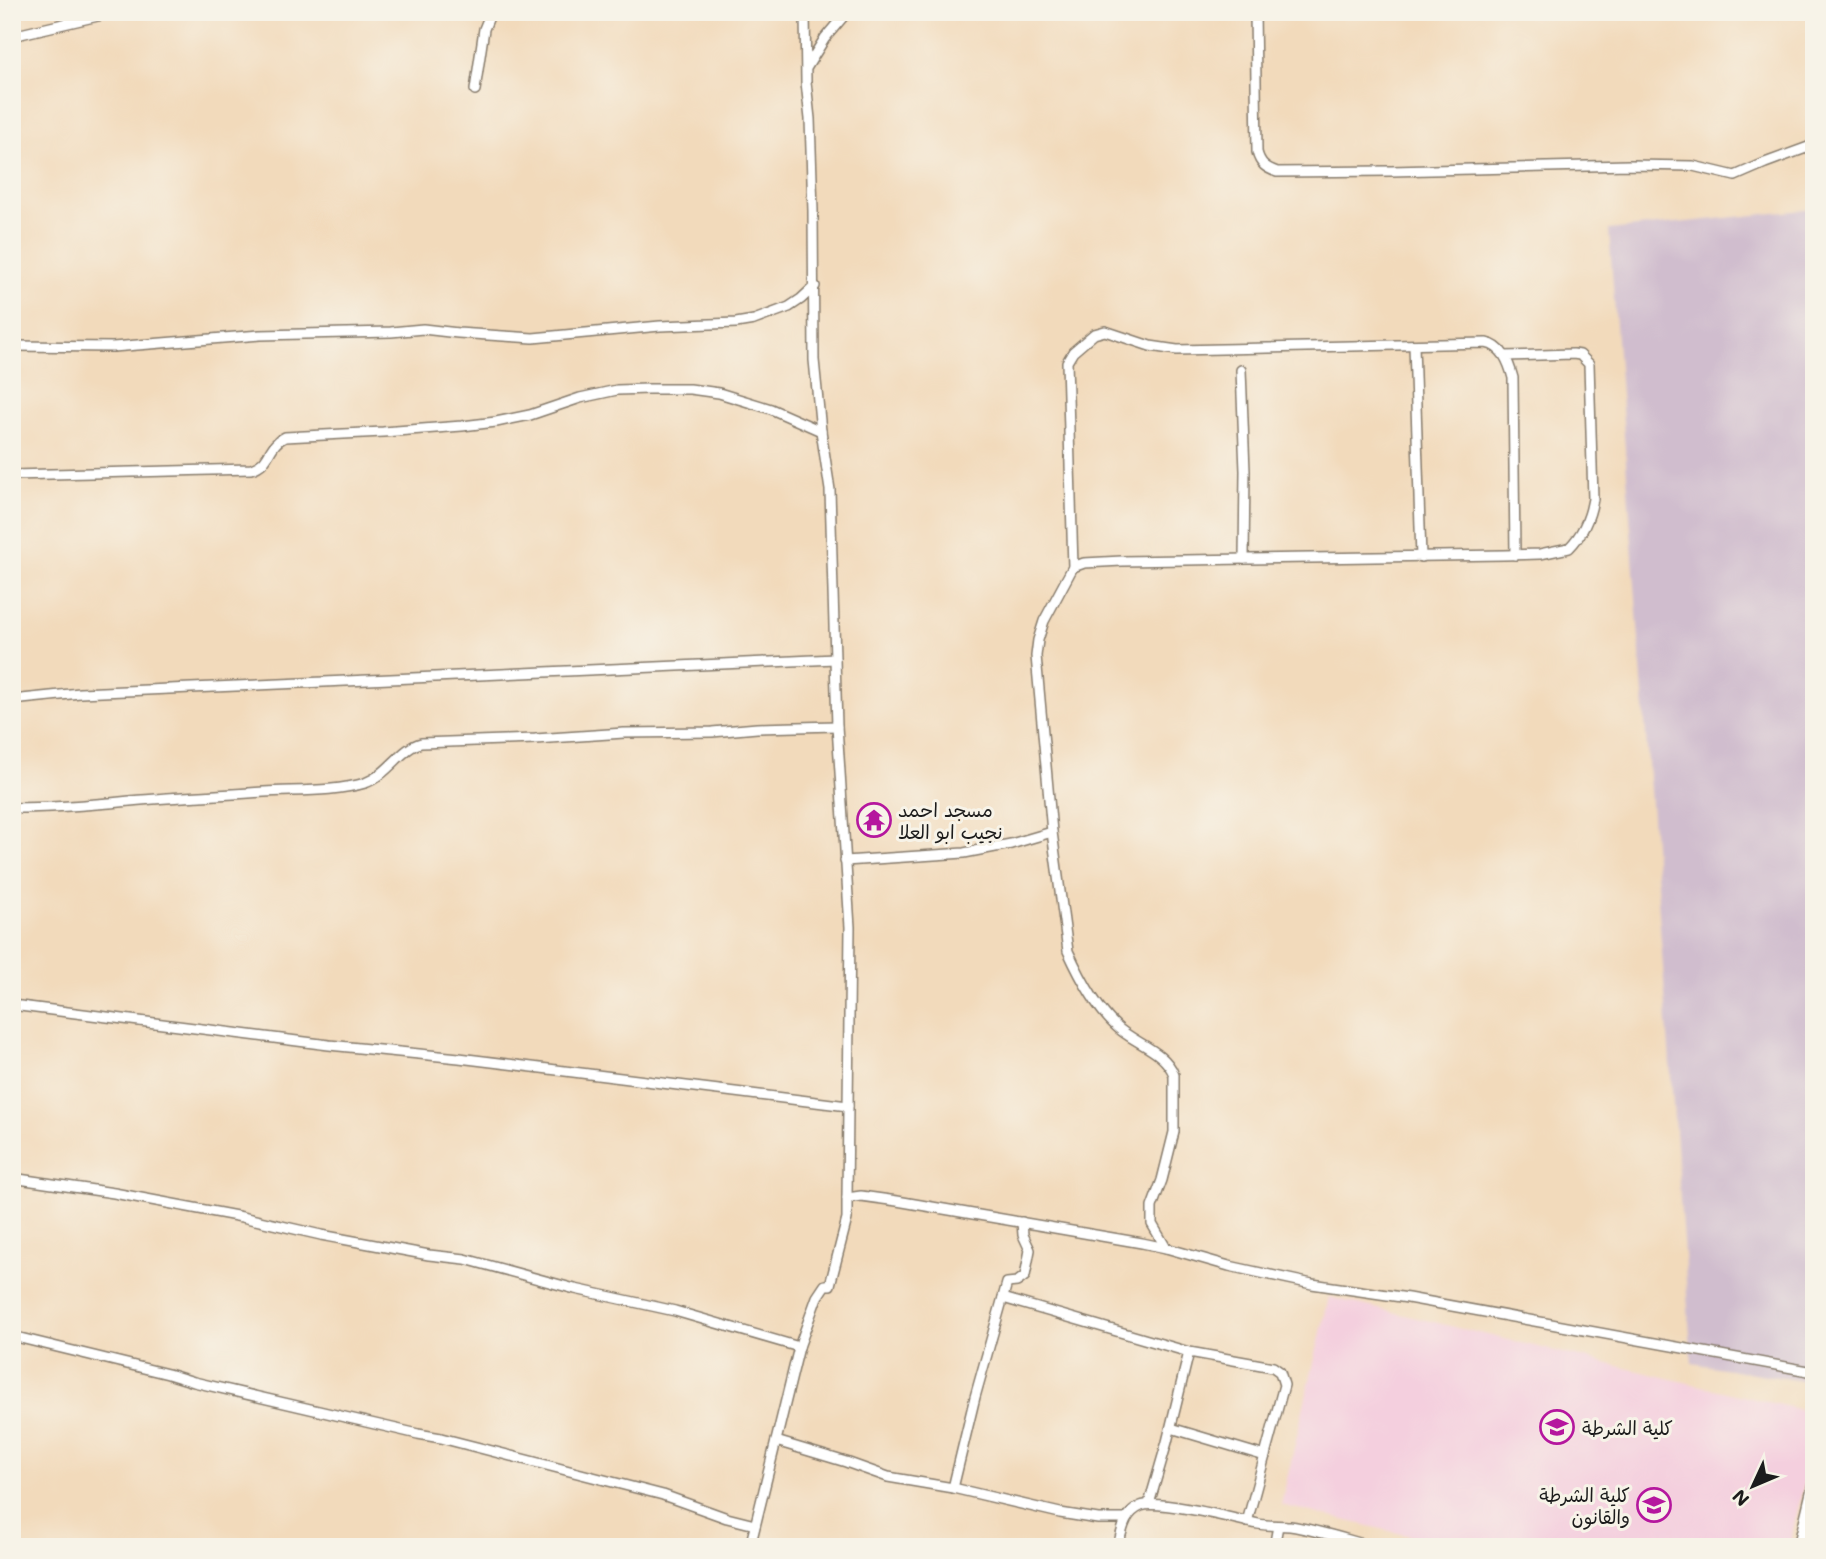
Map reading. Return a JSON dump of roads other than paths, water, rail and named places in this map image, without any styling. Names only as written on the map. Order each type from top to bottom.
[{"type":"street","points":[[12,36],[115,12]]},
{"type":"street","points":[[475,90],[484,29],[491,12]]},
{"type":"street","points":[[750,1547],[799,1347],[817,1297],[825,1285],[830,1284],[847,1219],[850,927],[837,726],[830,490],[814,360],[815,286],[805,12]]},
{"type":"street","points":[[807,68],[845,12]]},
{"type":"street","points":[[1255,12],[1257,152],[1259,161],[1277,172],[1629,165],[1693,166],[1735,176],[1814,145]]},
{"type":"street","points":[[12,346],[113,346],[260,335],[423,329],[533,338],[660,326],[736,323],[754,320],[789,307],[815,286]]},
{"type":"street","points":[[1166,1248],[1152,1224],[1152,1207],[1174,1132],[1174,1075],[1164,1059],[1115,1026],[1075,965],[1068,951],[1065,935],[1052,832],[1036,656],[1044,621],[1073,567],[1067,362],[1073,352],[1094,334],[1105,331],[1150,346],[1177,349],[1486,343],[1496,346],[1505,356],[1513,378],[1515,555]]},
{"type":"street","points":[[1414,345],[1421,557]]},
{"type":"street","points":[[1073,567],[1084,563],[1122,561],[1515,555],[1541,554],[1569,548],[1582,532],[1593,499],[1589,365],[1586,359],[1573,354],[1505,356]]},
{"type":"street","points":[[1241,370],[1245,471],[1244,559]]},
{"type":"street","points":[[12,475],[251,469],[261,466],[276,442],[285,437],[496,422],[617,390],[690,390],[719,393],[771,409],[821,432]]},
{"type":"street","points":[[12,699],[80,693],[835,659]]},
{"type":"street","points":[[12,808],[91,806],[349,786],[377,777],[411,748],[421,743],[837,726]]},
{"type":"street","points":[[845,861],[964,853],[1011,844],[1052,832]]},
{"type":"street","points":[[12,1005],[848,1106]]},
{"type":"street","points":[[12,1178],[114,1193],[321,1235],[465,1259],[575,1289],[675,1311],[799,1347]]},
{"type":"street","points":[[847,1198],[862,1196],[885,1199],[1137,1242],[1312,1284],[1814,1372]]},
{"type":"street","points":[[953,1488],[975,1396],[1007,1283],[1017,1282],[1025,1276],[1030,1250],[1023,1235],[1022,1222]]},
{"type":"street","points":[[1137,1242],[1144,1237],[1152,1224]]},
{"type":"street","points":[[1003,1298],[1189,1352],[1273,1367],[1280,1372],[1284,1385],[1247,1522]]},
{"type":"street","points":[[12,1336],[203,1385],[441,1438],[682,1501],[755,1525]]},
{"type":"street","points":[[1149,1504],[1189,1352]]},
{"type":"street","points":[[1171,1428],[1265,1456]]},
{"type":"street","points":[[776,1441],[888,1477],[953,1488],[1060,1513],[1098,1519],[1126,1519]]},
{"type":"street","points":[[1798,1547],[1814,1480]]},
{"type":"street","points":[[1118,1547],[1126,1519],[1136,1508],[1149,1504],[1291,1527],[1374,1547]]},
{"type":"street","points":[[1274,1547],[1278,1526]]},
{"type":"place","name":"مسجد احمد نجيب ابو العلا","points":[[874,820]]},
{"type":"place","name":"كلية الشرطة","points":[[1557,1427]]},
{"type":"place","name":"كلية الشرطة والقانون","points":[[1654,1505]]}]
